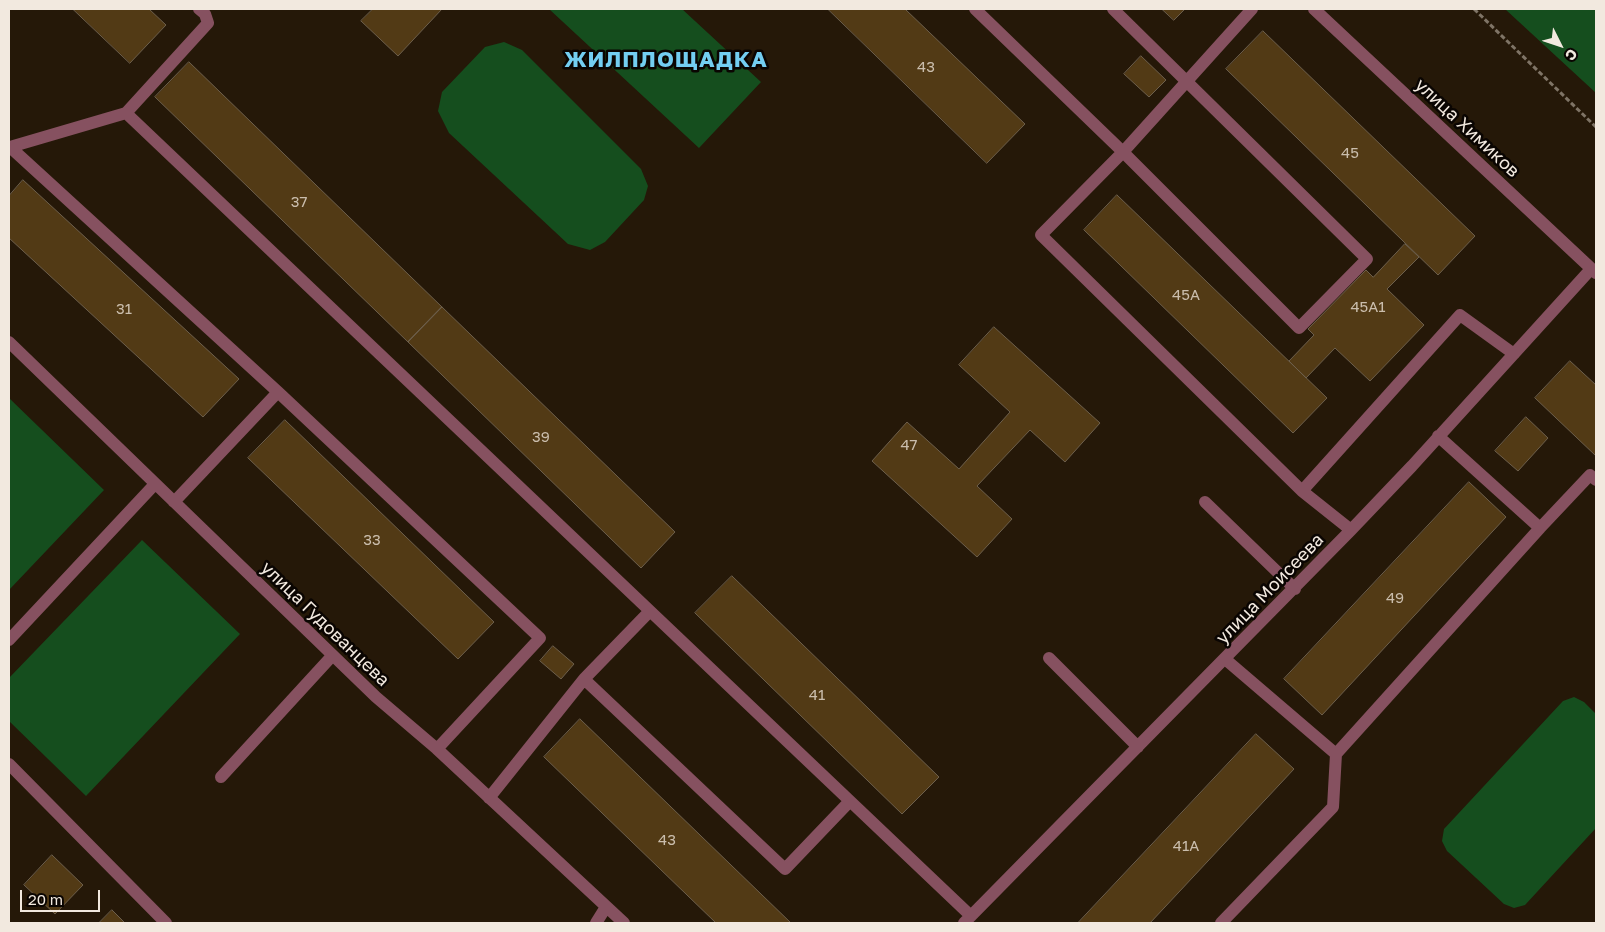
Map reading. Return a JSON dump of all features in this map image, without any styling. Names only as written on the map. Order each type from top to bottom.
[{"type":"street","points":[[9,147],[126,113],[208,23],[205,14],[199,9]]},
{"type":"street","points":[[975,9],[1123,152],[1300,328],[1367,259],[1113,9]]},
{"type":"street","points":[[1252,9],[1123,152],[1041,235],[1302,491],[1351,530]]},
{"type":"street","name":"улица Химиков","points":[[1314,9],[1594,271]]},
{"type":"street","points":[[126,113],[850,801],[967,920]]},
{"type":"street","points":[[9,147],[278,392],[540,638],[437,750]]},
{"type":"street","name":"улица Моисеева","points":[[967,920],[1295,589],[1594,271]]},
{"type":"street","points":[[1302,491],[1460,315],[1514,354]]},
{"type":"street","name":"улица Гудованцева","points":[[9,342],[332,656],[624,923]]},
{"type":"street","points":[[174,502],[278,392]]},
{"type":"street","points":[[1438,436],[1540,528]]},
{"type":"street","points":[[1221,923],[1333,807],[1336,754],[1590,475],[1596,480]]},
{"type":"street","points":[[9,640],[155,484]]},
{"type":"street","points":[[1205,502],[1295,589]]},
{"type":"street","points":[[488,798],[584,678],[650,611]]},
{"type":"street","points":[[221,777],[332,656]]},
{"type":"street","points":[[1050,658],[1138,747]]},
{"type":"street","points":[[1225,659],[1336,754]]},
{"type":"street","points":[[584,678],[785,869],[850,801]]},
{"type":"street","points":[[9,764],[166,923]]},
{"type":"street","points":[[596,923],[606,907]]},
{"type":"path","points":[[1474,9],[1596,127]]},
{"type":"green space","points":[[549,9],[682,9],[761,82],[699,148]]},
{"type":"green space","points":[[1505,9],[1596,9],[1596,93]]},
{"type":"green space","points":[[504,42],[522,50],[641,169],[648,186],[644,200],[605,242],[590,250],[568,244],[449,133],[438,111],[442,92],[485,47]]},
{"type":"green space","points":[[9,398],[104,490],[9,590]]},
{"type":"green space","points":[[142,540],[240,634],[86,796],[9,721],[9,678]]},
{"type":"green space","points":[[1574,697],[1584,702],[1596,714],[1596,828],[1525,905],[1514,908],[1504,904],[1447,851],[1442,841],[1444,829],[1563,701]]},
{"type":"building","points":[[73,9],[149,9],[166,25],[130,63]]},
{"type":"building","points":[[373,9],[442,9],[398,56],[361,21]]},
{"type":"building","points":[[828,9],[905,9],[1025,124],[987,163]]},
{"type":"building","points":[[1162,9],[1185,9],[1174,20]]},
{"type":"building","points":[[1263,31],[1475,236],[1438,275],[1226,69]]},
{"type":"building","points":[[1141,56],[1166,80],[1149,97],[1124,74]]},
{"type":"building","points":[[189,62],[442,307],[408,342],[155,97]]},
{"type":"building","points":[[23,180],[239,379],[203,417],[9,238],[9,196]]},
{"type":"building","points":[[1117,195],[1327,398],[1293,433],[1084,230]]},
{"type":"building","points":[[1405,244],[1419,257],[1387,289],[1424,325],[1370,381],[1335,348],[1306,378],[1289,361],[1314,335],[1308,329],[1366,270],[1373,277]]},
{"type":"building","points":[[442,307],[675,532],[641,568],[408,342]]},
{"type":"building","points":[[994,327],[1100,423],[1065,462],[1030,430],[977,486],[1012,519],[977,557],[872,461],[907,422],[959,469],[1010,412],[959,365]]},
{"type":"building","points":[[1570,361],[1596,385],[1596,456],[1535,398]]},
{"type":"building","points":[[1526,417],[1548,438],[1518,471],[1495,451]]},
{"type":"building","points":[[285,420],[494,622],[458,659],[248,458]]},
{"type":"building","points":[[1469,482],[1506,517],[1322,715],[1284,679]]},
{"type":"building","points":[[732,576],[939,777],[902,814],[695,613]]},
{"type":"building","points":[[553,646],[574,664],[561,679],[540,661]]},
{"type":"building","points":[[580,719],[791,923],[716,923],[544,757]]},
{"type":"building","points":[[1256,734],[1294,769],[1150,923],[1078,923]]},
{"type":"building","points":[[52,855],[83,885],[55,914],[24,885]]},
{"type":"building","points":[[112,910],[125,923],[99,923]]},
{"type":"district","name":"ЖИЛПЛОЩАДКА","points":[[666,60]]}]
